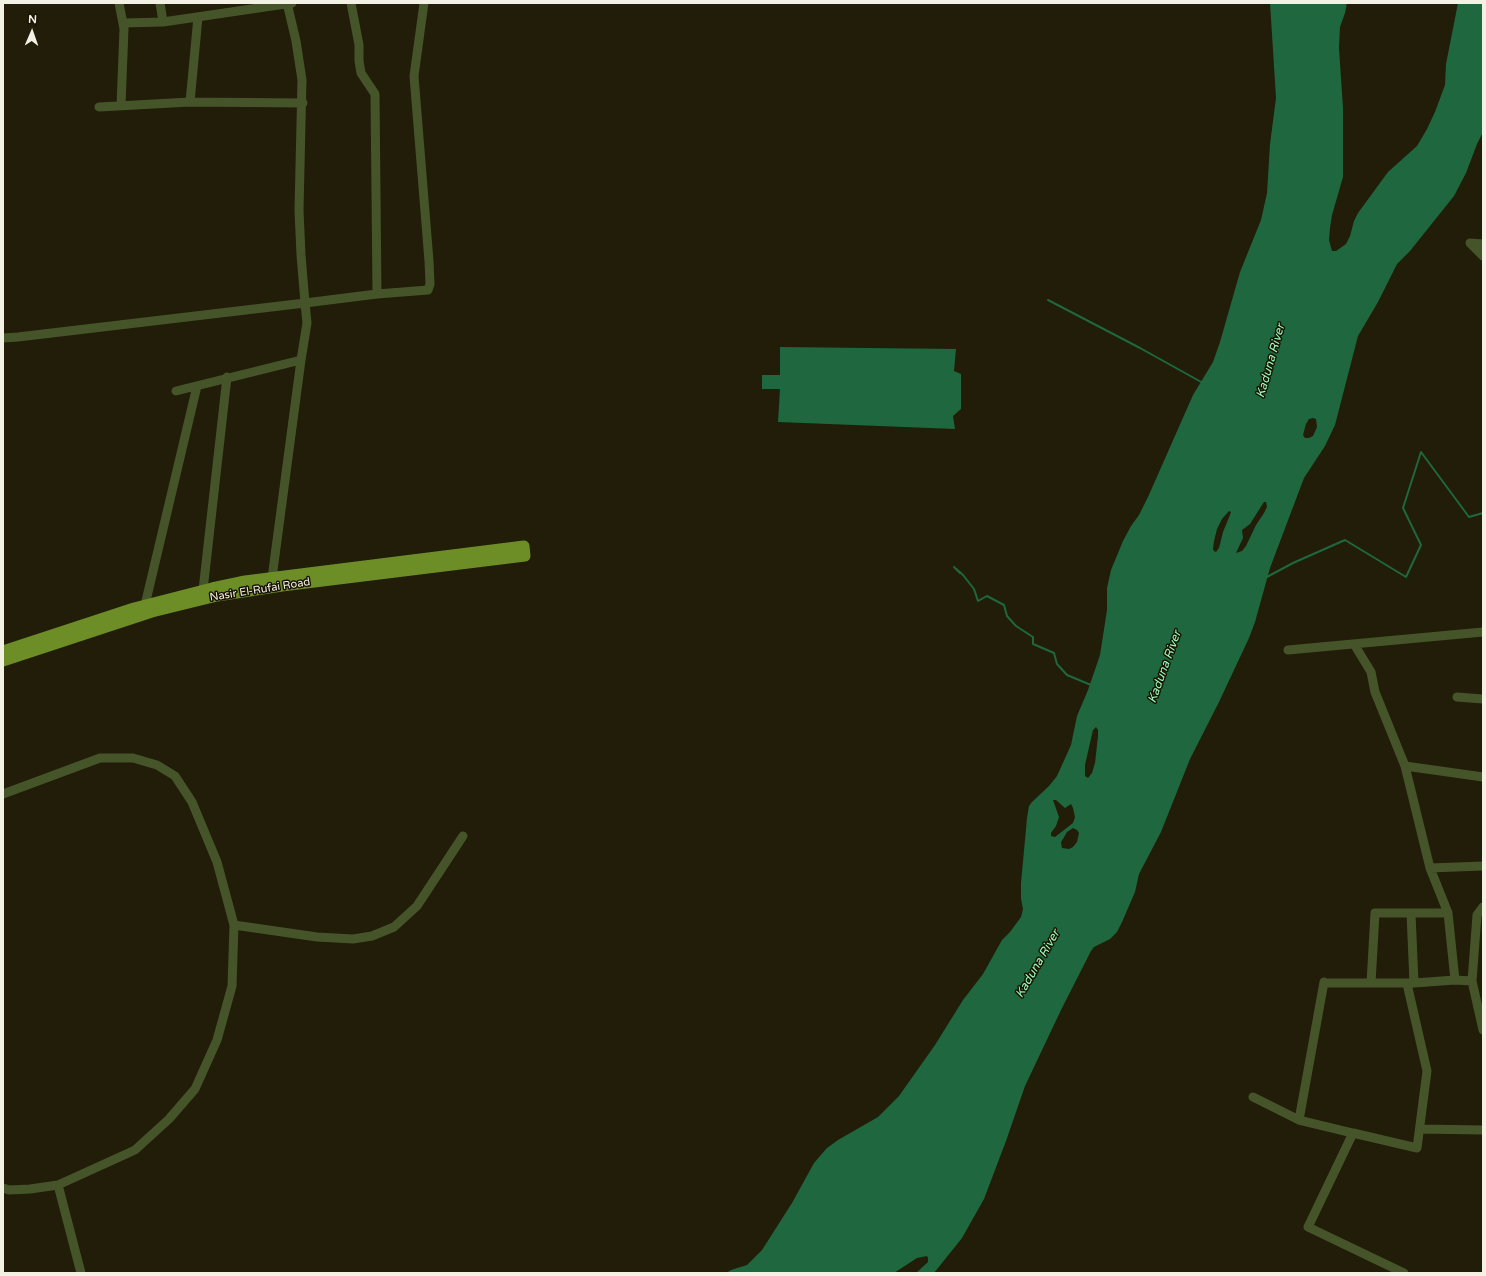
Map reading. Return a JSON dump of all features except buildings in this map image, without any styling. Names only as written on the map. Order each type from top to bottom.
[{"type":"main road","points":[[394,567],[524,546],[525,556]]},
{"type":"main road","name":"Nasir El-Rufai Road","points":[[3,661],[31,647],[134,608],[203,590],[245,581],[394,567]]},
{"type":"main road","name":"Nasir El-Rufai Road","points":[[3,651],[31,647],[152,612],[217,596],[394,567]]},
{"type":"street","points":[[119,3],[124,23],[120,105]]},
{"type":"street","points":[[160,3],[163,22]]},
{"type":"street","points":[[124,23],[163,22],[289,3],[302,80],[299,210],[307,323],[272,578]]},
{"type":"street","points":[[351,3],[359,45],[361,73],[374,94],[377,294]]},
{"type":"street","points":[[3,338],[377,294],[428,290],[430,284],[430,261],[414,76],[424,3]]},
{"type":"street","points":[[190,102],[198,17]]},
{"type":"street","points":[[99,107],[190,102],[302,102]]},
{"type":"street","points":[[1483,244],[1470,242],[1483,256]]},
{"type":"street","points":[[176,391],[227,377],[301,360]]},
{"type":"street","points":[[203,590],[227,377]]},
{"type":"street","points":[[145,605],[197,386]]},
{"type":"street","points":[[1288,650],[1483,632]]},
{"type":"street","points":[[1354,644],[1371,672],[1375,692],[1405,766],[1430,868],[1448,913],[1455,980]]},
{"type":"street","points":[[1457,697],[1483,699]]},
{"type":"street","points":[[3,794],[100,758],[132,758],[157,765],[175,776],[192,802],[218,862],[234,925],[232,986],[217,1040],[195,1089],[169,1119],[135,1150],[58,1185],[30,1189],[8,1190],[3,1188]]},
{"type":"street","points":[[1405,766],[1483,776]]},
{"type":"street","points":[[234,925],[317,937],[353,939],[372,936],[394,927],[417,906],[463,836]]},
{"type":"street","points":[[1430,868],[1483,866]]},
{"type":"street","points":[[1483,907],[1477,915],[1472,981],[1483,1030]]},
{"type":"street","points":[[1371,983],[1375,913],[1448,913]]},
{"type":"street","points":[[1253,1097],[1299,1120],[1417,1148],[1427,1071],[1411,985],[1411,913]]},
{"type":"street","points":[[1299,1120],[1326,983],[1411,985],[1455,980],[1472,981]]},
{"type":"street","points":[[1420,1129],[1483,1130]]},
{"type":"street","points":[[1353,1132],[1308,1227],[1404,1273]]},
{"type":"street","points":[[58,1185],[81,1273]]},
{"type":"water","name":"Kaduna River","points":[[1270,3],[1347,3],[1340,27],[1339,48],[1343,108],[1343,177],[1332,215],[1329,240],[1332,251],[1336,251],[1346,244],[1358,213],[1388,172],[1417,146],[1427,129],[1445,85],[1446,64],[1458,3],[1483,3],[1483,132],[1466,173],[1454,196],[1410,251],[1397,264],[1378,302],[1358,336],[1335,425],[1325,446],[1304,478],[1270,568],[1249,638],[1190,759],[1161,832],[1139,874],[1135,892],[1117,932],[1110,939],[1094,947],[1091,951],[1061,1010],[1025,1086],[984,1199],[962,1238],[934,1273],[916,1273],[928,1262],[927,1256],[917,1258],[894,1273],[726,1273],[747,1265],[762,1250],[792,1203],[814,1163],[827,1148],[878,1117],[899,1096],[935,1045],[963,1000],[983,974],[1002,940],[1021,917],[1023,909],[1021,899],[1021,883],[1029,806],[1057,776],[1071,745],[1077,716],[1100,655],[1107,610],[1107,588],[1111,570],[1123,541],[1148,497],[1193,395],[1213,362],[1220,342],[1240,272],[1261,220],[1267,193],[1270,144],[1276,98]],"holes":[[[1309,419],[1316,419],[1317,427],[1313,436],[1305,438],[1303,435]],[[1264,502],[1266,502],[1267,507],[1246,546],[1242,551],[1236,553],[1243,538],[1242,530],[1250,524]],[[1229,511],[1231,512],[1223,532],[1219,548],[1216,552],[1213,549],[1217,529],[1222,519]],[[1096,727],[1098,730],[1098,736],[1095,763],[1092,773],[1088,778],[1085,776],[1085,765],[1093,730]],[[1053,800],[1056,800],[1065,808],[1071,804],[1075,817],[1073,823],[1055,837],[1051,836],[1051,833],[1056,826],[1059,817]],[[1073,828],[1079,833],[1077,842],[1073,847],[1069,849],[1062,848],[1061,842],[1067,832]]]},
{"type":"water","points":[[780,347],[956,349],[954,371],[961,374],[961,409],[953,416],[955,429],[778,422],[780,389],[762,389],[762,375],[780,375]]},
{"type":"waterway","points":[[1048,300],[1203,383]]},
{"type":"waterway","points":[[1265,578],[1293,563],[1345,540],[1406,577],[1421,545],[1403,508],[1421,452],[1469,517],[1483,513]]},
{"type":"waterway","points":[[960,573],[954,567],[963,575],[974,589],[978,601],[987,596],[1004,605],[1007,616],[1016,626],[1033,637],[1033,644],[1054,653],[1057,664],[1067,675],[1091,685]]}]
